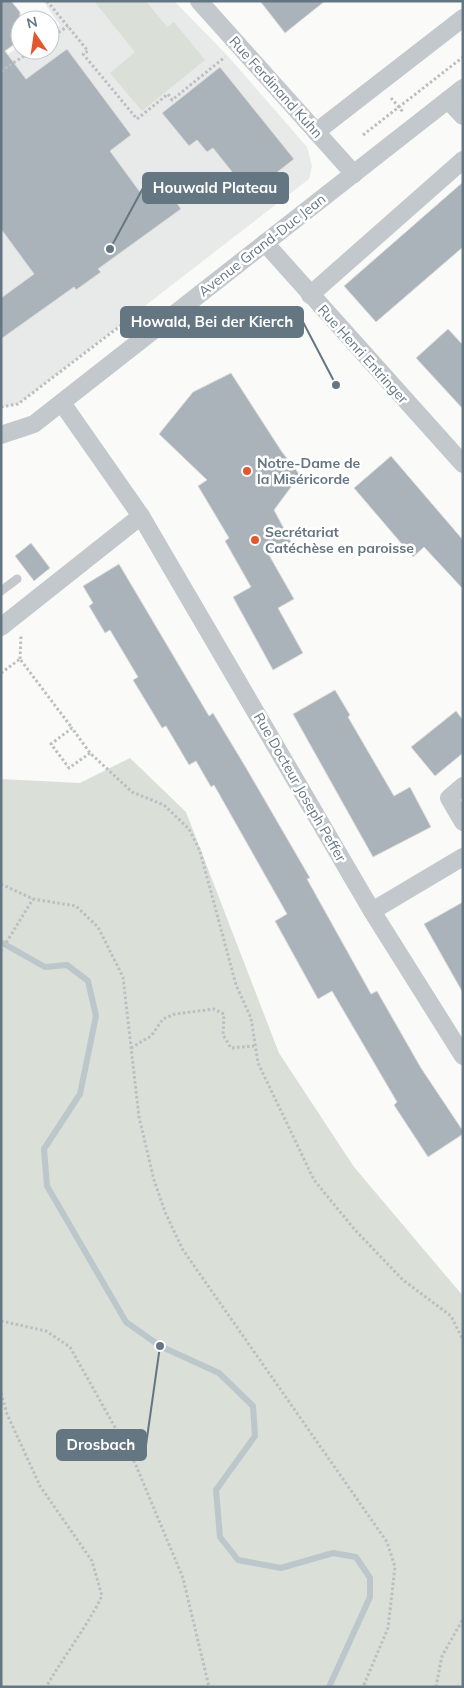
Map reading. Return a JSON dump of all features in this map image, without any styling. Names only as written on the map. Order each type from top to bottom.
[{"type":"street","name":"Rue Ferdinand Kuhn","points":[[199,1],[354,174]]},
{"type":"street","points":[[316,132],[463,18]]},
{"type":"street","name":"Avenue Grand-Duc Jean","points":[[1,435],[34,424],[62,403],[463,88]]},
{"type":"street","points":[[448,100],[463,116]]},
{"type":"street","points":[[310,295],[463,160]]},
{"type":"street","name":"Rue Henri Entringer","points":[[265,243],[463,464]]},
{"type":"street","name":"Rue Docteur Joseph Peffer","points":[[62,403],[141,516],[372,911],[463,1056]]},
{"type":"street","points":[[1,627],[141,516]]},
{"type":"street","points":[[463,786],[449,798],[463,822]]},
{"type":"street","points":[[372,911],[463,857]]},
{"type":"lane","points":[[1,591],[17,579]]},
{"type":"path","points":[[47,1],[88,51],[83,54],[137,119],[168,94],[172,100],[239,45]]},
{"type":"path","points":[[60,31],[68,26]]},
{"type":"path","points":[[363,135],[463,57]]},
{"type":"path","points":[[1,71],[17,60]]},
{"type":"path","points":[[379,83],[414,127]]},
{"type":"path","points":[[1,407],[18,404],[128,320],[143,339]]},
{"type":"path","points":[[1,673],[20,659],[90,753],[132,792],[164,805],[189,829],[200,851],[236,986],[251,1018],[258,1064],[314,1180],[355,1230],[403,1280],[451,1316],[463,1340]]},
{"type":"path","points":[[72,728],[51,744],[69,768],[90,753]]},
{"type":"path","points":[[1,884],[33,899],[76,906],[98,927],[123,977],[139,1117],[154,1180],[165,1212],[183,1250],[387,1542],[395,1567],[388,1628],[363,1687]]},
{"type":"path","points":[[1,951],[33,899]]},
{"type":"path","points":[[130,1048],[151,1036],[163,1019],[174,1014],[214,1009],[224,1014],[223,1035],[231,1048],[254,1046]]},
{"type":"path","points":[[1,1321],[46,1331],[70,1346],[135,1463],[183,1578],[209,1687]]},
{"type":"path","points":[[1,1393],[7,1414],[40,1486],[92,1561],[102,1596],[89,1621],[59,1663],[46,1687]]},
{"type":"path","points":[[436,1687],[442,1656],[463,1619]]},
{"type":"shaded area","points":[[43,1],[174,1],[227,55],[307,147],[312,166],[309,179],[18,404],[1,407],[1,60],[10,53],[10,60],[60,60],[60,10],[49,10]]},
{"type":"shaded area","points":[[94,1],[146,1],[167,27],[174,22],[205,60],[142,111],[110,73],[135,52]]},
{"type":"shaded area","points":[[130,758],[186,812],[279,1053],[354,1167],[463,1296],[463,1687],[1,1687],[1,779],[80,783]]},
{"type":"building","points":[[1,1],[11,1],[18,10],[10,10],[10,47],[5,51],[10,60],[26,79],[52,60],[60,60],[60,54],[67,49],[131,135],[110,151],[140,192],[159,178],[181,209],[98,269],[101,272],[76,290],[74,287],[1,339],[1,298],[34,274],[1,229]]},
{"type":"building","points":[[260,1],[325,1],[285,33]]},
{"type":"building","points":[[220,67],[294,159],[256,189],[246,178],[240,182],[213,148],[207,152],[197,140],[189,146],[162,113]]},
{"type":"building","points":[[463,182],[463,247],[376,322],[344,286]]},
{"type":"building","points":[[448,329],[463,345],[463,409],[416,358]]},
{"type":"building","name":"Notre-Dame de la Miséricorde","points":[[231,373],[282,452],[300,475],[274,510],[291,542],[269,555],[294,599],[278,608],[303,653],[273,670],[233,597],[251,587],[225,541],[229,538],[198,486],[207,480],[159,434],[193,392]]},
{"type":"building","points":[[391,456],[463,540],[463,589],[424,547],[413,557],[354,488]]},
{"type":"building","points":[[31,543],[50,568],[34,581],[15,556]]},
{"type":"building","points":[[119,564],[209,716],[213,713],[245,766],[310,878],[307,879],[371,994],[377,991],[421,1068],[463,1131],[463,1134],[428,1157],[394,1105],[397,1102],[332,991],[318,999],[275,921],[287,914],[214,785],[211,787],[196,761],[189,765],[166,726],[162,728],[133,680],[138,677],[110,630],[105,633],[89,606],[93,603],[83,586]]},
{"type":"building","points":[[335,690],[350,715],[348,717],[394,796],[410,787],[431,827],[373,857],[293,714]]},
{"type":"building","points":[[456,711],[463,720],[463,753],[435,776],[411,747]]},
{"type":"building","points":[[463,902],[463,993],[424,924]]},
{"type":"waterway","points":[[1,942],[45,967],[67,965],[88,981],[96,1016],[80,1094],[44,1149],[47,1186],[126,1322],[160,1346],[219,1373],[253,1406],[255,1436],[216,1490],[220,1537],[238,1560],[281,1568],[333,1553],[356,1557],[370,1578],[370,1597],[329,1687]]},
{"type":"place","name":"Houwald Plateau","points":[[110,249]]},
{"type":"place","name":"Howald, Bei der Kierch","points":[[336,385]]},
{"type":"place","name":"Notre-Dame de la Miséricorde","points":[[247,471]]},
{"type":"place","name":"Secrétariat Catéchèse en paroisse","points":[[255,540]]},
{"type":"place","name":"Drosbach","points":[[160,1346]]}]
